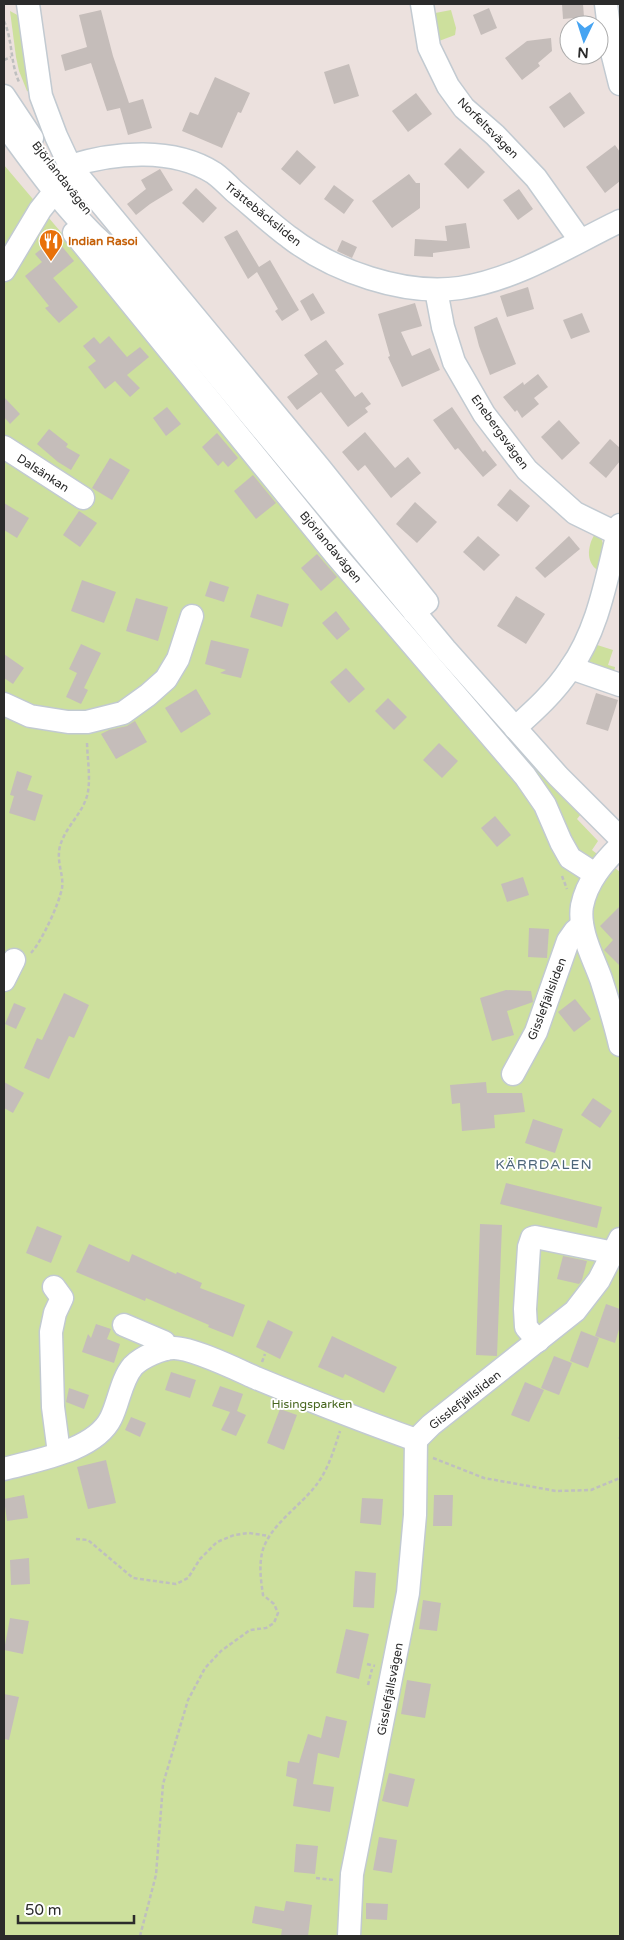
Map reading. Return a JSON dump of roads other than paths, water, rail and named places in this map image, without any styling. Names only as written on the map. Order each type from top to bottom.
[{"type":"street","points":[[4,270],[61,177],[56,136],[41,96],[28,4]]},
{"type":"street","name":"Norfeltsvägen","points":[[422,4],[429,47],[448,86],[464,108],[495,135],[536,178],[580,240]]},
{"type":"street","points":[[606,4],[612,52],[620,84]]},
{"type":"street","name":"Björlandavägen","points":[[4,96],[61,177],[113,242],[121,259]]},
{"type":"street","name":"Björlandavägen","points":[[4,124],[61,177],[85,187],[236,367],[427,602],[414,612]]},
{"type":"street","name":"Trättebäcksliden","points":[[61,177],[107,157],[154,155],[183,160],[214,173],[290,238],[316,255],[345,269],[385,282],[436,290],[460,288],[513,275],[620,221]]},
{"type":"street","name":"Björlandavägen","points":[[61,177],[76,215],[105,247],[121,259],[414,612],[515,728],[558,776],[620,838]]},
{"type":"street","name":"Björlandavägen","points":[[76,215],[74,232],[85,247],[335,554],[525,776],[545,805],[570,858],[595,874]]},
{"type":"street","name":"Enebergsvägen","points":[[436,290],[443,327],[454,362],[484,414],[527,470],[575,514],[619,529]]},
{"type":"street","name":"Dalsänkan","points":[[4,447],[83,498]]},
{"type":"street","points":[[515,728],[546,699],[571,668],[597,614],[619,529]]},
{"type":"street","points":[[4,704],[31,713],[86,722],[123,713],[166,679],[178,660],[192,616]]},
{"type":"street","points":[[571,668],[620,685]]},
{"type":"street","points":[[620,846],[590,881],[582,906],[582,925],[616,1016],[620,1045]]},
{"type":"street","name":"Gisslefjällsliden","points":[[513,1074],[536,1032],[568,941],[582,925]]},
{"type":"street","points":[[4,980],[14,960]]},
{"type":"street","name":"Gisslefjällsliden","points":[[416,1448],[431,1425],[538,1341],[575,1311],[599,1280],[617,1246],[532,1238],[530,1242],[525,1310],[526,1327],[538,1341]]},
{"type":"street","points":[[54,1287],[62,1298],[55,1313],[50,1332],[53,1407],[60,1453]]},
{"type":"street","points":[[124,1325],[164,1342],[166,1349]]},
{"type":"street","points":[[4,1469],[78,1447],[95,1436],[106,1427],[126,1377],[133,1367],[140,1360],[166,1349],[175,1348],[186,1350],[346,1414],[416,1448]]},
{"type":"street","name":"Gisslefjällsvägen","points":[[349,1936],[352,1874],[408,1593],[415,1515],[416,1448]]},
{"type":"place","name":"Indian Rasoi","points":[[51,262]]},
{"type":"district","name":"KÄRRDALEN","points":[[544,1164]]},
{"type":"park label","name":"Hisingsparken","points":[[312,1404]]}]
